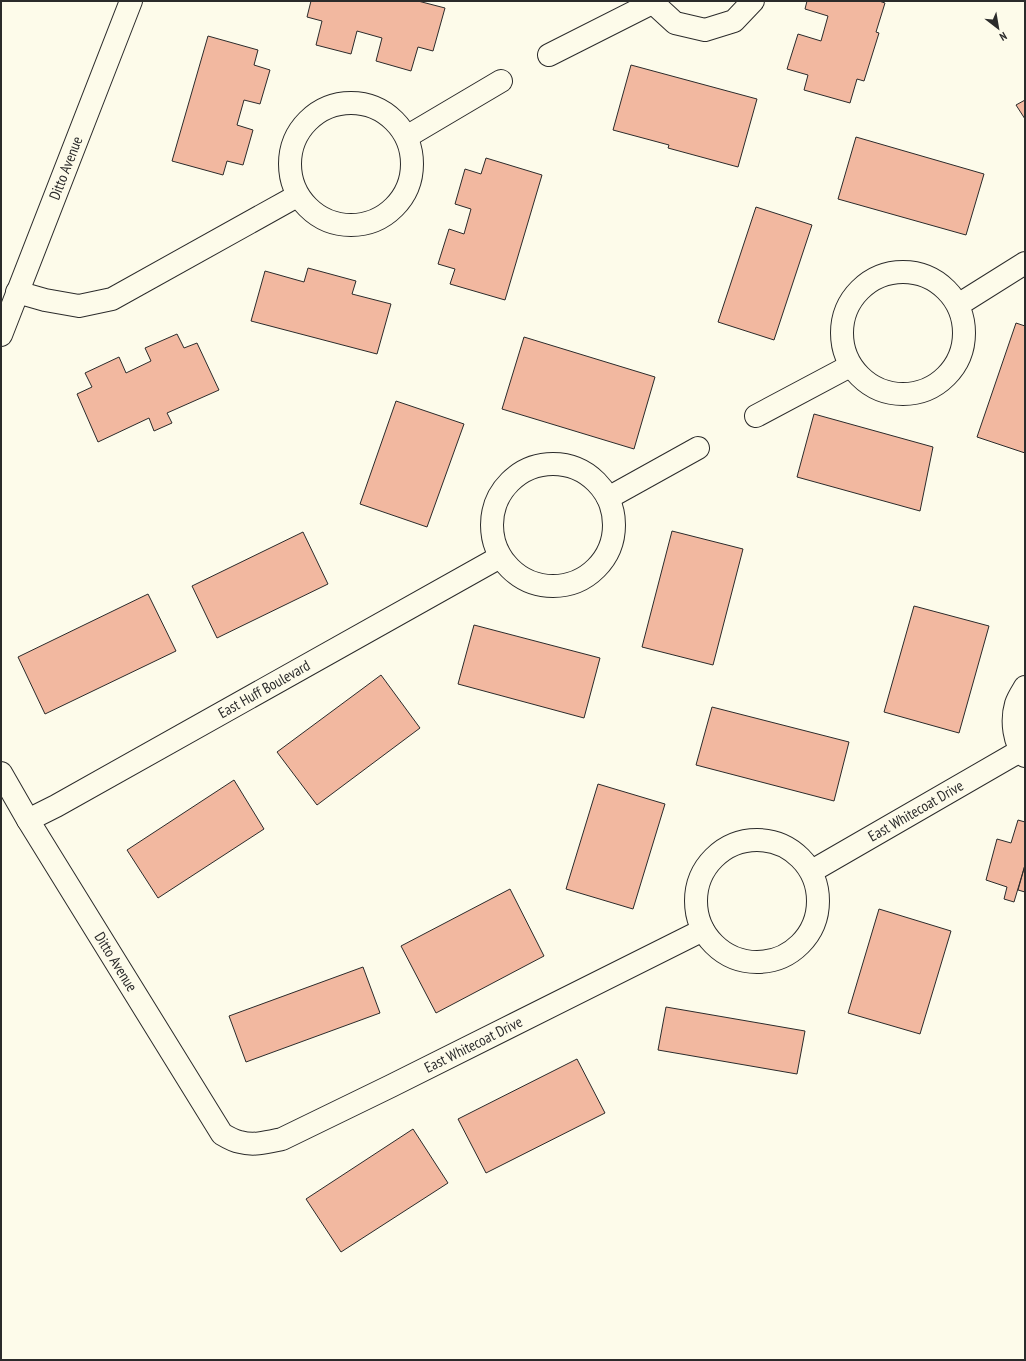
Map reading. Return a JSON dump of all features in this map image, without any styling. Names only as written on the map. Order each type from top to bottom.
[{"type":"street","name":"Ditto Avenue","points":[[1,335],[131,1]]},
{"type":"street","points":[[549,55],[652,2],[675,23],[705,30],[734,21],[753,1]]},
{"type":"street","points":[[408,136],[501,81]]},
{"type":"street","points":[[354,101],[386,111],[408,136],[414,167],[405,197],[381,219],[351,226],[320,218],[297,196],[288,164],[297,132],[322,108],[354,101]]},
{"type":"street","points":[[17,292],[45,300],[79,306],[112,299],[297,196]]},
{"type":"street","points":[[958,305],[1025,263]]},
{"type":"street","points":[[896,272],[921,274],[943,286],[958,305],[965,336],[956,366],[933,387],[903,396],[872,387],[850,366],[841,342],[843,318],[854,296],[873,279],[896,272]]},
{"type":"street","points":[[756,416],[850,366]]},
{"type":"street","points":[[608,498],[698,448]]},
{"type":"street","points":[[556,463],[577,469],[595,481],[608,498],[614,521],[611,544],[600,564],[582,578],[560,586],[536,584],[516,574],[500,557],[492,536],[492,514],[500,494],[515,477],[534,467],[556,463]]},
{"type":"street","name":"East Huff Boulevard","points":[[28,820],[56,806],[500,557]]},
{"type":"street","points":[[1023,753],[1014,728],[1016,704],[1025,687]]},
{"type":"street","name":"East Whitecoat Drive","points":[[812,871],[1023,753]]},
{"type":"street","name":"Ditto Avenue","points":[[1,773],[28,820],[222,1134],[238,1142]]},
{"type":"street","points":[[751,839],[775,841],[797,853],[812,871],[819,894],[817,918],[806,940],[787,955],[764,962],[739,960],[718,948],[703,930],[696,907],[698,883],[710,861],[728,846],[751,839]]},
{"type":"street","name":"East Whitecoat Drive","points":[[238,1142],[251,1144],[267,1143],[282,1139],[392,1086],[703,930]]},
{"type":"building","points":[[311,1],[418,1],[445,8],[433,51],[418,47],[411,71],[376,61],[382,38],[357,31],[351,54],[316,45],[322,21],[307,17]]},
{"type":"building","points":[[807,1],[879,1],[885,3],[876,32],[879,33],[864,81],[857,79],[850,103],[804,90],[808,75],[787,69],[798,34],[821,41],[828,16],[805,9]]},
{"type":"building","points":[[208,36],[258,50],[254,65],[270,70],[260,104],[244,100],[237,125],[253,130],[243,165],[227,161],[223,175],[172,161]]},
{"type":"building","points":[[631,65],[757,99],[738,167],[668,148],[669,145],[613,130]]},
{"type":"building","points":[[1025,100],[1025,119],[1016,105]]},
{"type":"building","points":[[856,137],[984,174],[966,235],[838,199]]},
{"type":"building","points":[[486,158],[542,175],[505,300],[450,284],[455,269],[438,264],[449,229],[464,234],[471,209],[455,204],[465,169],[481,174]]},
{"type":"building","points":[[756,207],[812,225],[774,340],[718,322]]},
{"type":"building","points":[[308,268],[356,281],[352,294],[391,304],[377,354],[251,321],[265,271],[304,282]]},
{"type":"building","points":[[1016,323],[1025,326],[1025,453],[977,437]]},
{"type":"building","points":[[177,334],[184,348],[197,343],[219,390],[167,413],[172,423],[154,431],[149,418],[98,442],[77,394],[92,387],[85,373],[119,357],[126,373],[151,361],[145,348]]},
{"type":"building","points":[[524,337],[655,377],[634,449],[502,409]]},
{"type":"building","points":[[396,401],[464,424],[427,527],[360,504]]},
{"type":"building","points":[[814,414],[933,447],[920,511],[797,477]]},
{"type":"building","points":[[672,531],[743,549],[713,665],[642,647]]},
{"type":"building","points":[[303,532],[328,584],[217,638],[192,586]]},
{"type":"building","points":[[148,594],[176,651],[45,714],[18,657]]},
{"type":"building","points":[[914,606],[989,626],[959,733],[884,712]]},
{"type":"building","points":[[474,625],[600,658],[584,718],[458,684]]},
{"type":"building","points":[[381,675],[420,728],[317,805],[277,752]]},
{"type":"building","points":[[712,707],[849,742],[834,801],[696,765]]},
{"type":"building","points":[[234,780],[264,829],[158,898],[127,850]]},
{"type":"building","points":[[598,784],[665,804],[633,909],[566,889]]},
{"type":"building","points":[[1018,820],[1025,822],[1025,865],[1014,902],[1004,899],[1007,887],[986,880],[997,839],[1011,843]]},
{"type":"building","points":[[1025,865],[1025,892],[1018,890]]},
{"type":"building","points":[[510,889],[544,956],[436,1013],[401,946]]},
{"type":"building","points":[[879,909],[951,931],[920,1034],[848,1013]]},
{"type":"building","points":[[363,967],[380,1013],[246,1062],[229,1016]]},
{"type":"building","points":[[666,1007],[805,1031],[797,1074],[658,1050]]},
{"type":"building","points":[[577,1059],[605,1113],[486,1173],[458,1119]]},
{"type":"building","points":[[413,1129],[448,1183],[341,1252],[306,1199]]}]
